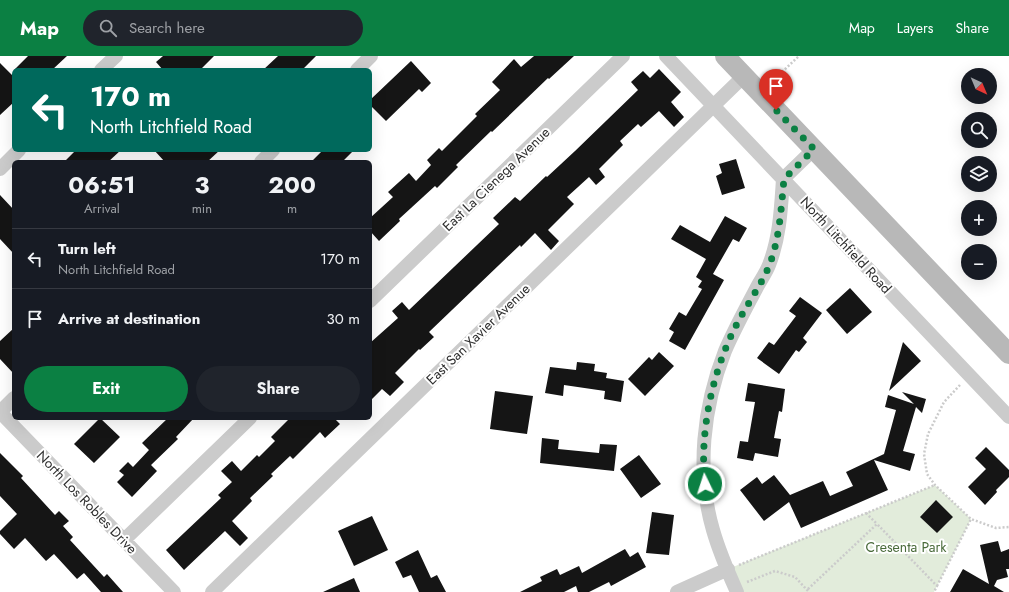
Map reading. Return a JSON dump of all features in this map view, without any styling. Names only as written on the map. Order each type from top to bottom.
[{"type":"main road","points":[[725,56],[1009,354]]},
{"type":"street","points":[[103,68],[116,56]]},
{"type":"street","points":[[359,68],[371,56]]},
{"type":"street","name":"East La Cienega Avenue","points":[[372,299],[623,56]]},
{"type":"street","name":"North Litchfield Road","points":[[666,56],[1009,417]]},
{"type":"street","name":"East San Xavier Avenue","points":[[212,592],[744,76]]},
{"type":"street","points":[[736,589],[713,528],[707,499],[703,469],[707,416],[714,385],[725,352],[738,322],[769,266],[777,238],[784,179],[814,149]]},
{"type":"street","points":[[0,169],[17,152]]},
{"type":"street","points":[[263,160],[271,152]]},
{"type":"street","points":[[0,412],[12,400]]},
{"type":"street","name":"North Los Robles Drive","points":[[0,412],[174,592]]},
{"type":"street","points":[[124,540],[248,420]]},
{"type":"street","points":[[677,592],[728,569]]},
{"type":"path","points":[[782,72],[799,56]]},
{"type":"path","points":[[969,376],[944,402],[928,434],[924,454],[927,474],[935,485],[970,519],[996,528],[1009,527]]},
{"type":"path","points":[[728,569],[935,485]]},
{"type":"path","points":[[866,513],[937,586]]},
{"type":"path","points":[[934,592],[970,519]]},
{"type":"path","points":[[736,589],[775,572],[795,577],[808,591],[877,524]]},
{"type":"green space","name":"Cresenta Park","points":[[935,485],[971,519],[934,592],[737,592],[728,569]]},
{"type":"building","points":[[28,56],[67,56],[54,68],[16,68]]},
{"type":"building","points":[[163,56],[214,56],[202,68],[161,68],[156,62]]},
{"type":"building","points":[[278,56],[316,56],[304,68],[265,68]]},
{"type":"building","points":[[534,56],[574,56],[549,79],[548,78],[492,132],[491,131],[456,165],[458,167],[437,188],[435,186],[399,219],[400,221],[379,241],[372,233],[372,216],[393,197],[388,192],[409,173],[416,181],[431,165],[427,160],[439,148],[442,151],[477,116],[475,114],[500,90],[492,82],[514,59],[521,67]]},
{"type":"building","points":[[411,61],[431,83],[422,92],[419,89],[386,121],[372,107],[372,98]]},
{"type":"building","points":[[0,63],[12,75],[12,104],[0,115]]},
{"type":"building","points":[[659,69],[681,92],[671,102],[684,117],[674,127],[659,111],[641,127],[638,124],[620,141],[623,145],[599,169],[605,177],[596,185],[589,177],[567,197],[574,204],[548,230],[559,241],[551,250],[535,233],[521,247],[520,245],[429,332],[434,337],[420,350],[419,349],[395,373],[404,382],[390,396],[382,389],[372,399],[372,341],[398,318],[392,311],[402,302],[409,310],[499,224],[493,218],[515,197],[520,201],[575,151],[638,90],[631,82],[643,71],[650,78]]},
{"type":"building","points":[[74,152],[119,152],[110,160],[66,160]]},
{"type":"building","points":[[156,152],[218,152],[209,160],[163,160]]},
{"type":"building","points":[[321,152],[352,152],[344,160],[313,160]]},
{"type":"building","points":[[736,159],[745,188],[722,195],[716,176],[722,173],[719,164]]},
{"type":"building","points":[[0,195],[12,208],[12,252],[0,239]]},
{"type":"building","points":[[725,216],[747,228],[739,242],[733,239],[713,274],[724,280],[685,350],[669,341],[674,332],[669,329],[679,312],[686,316],[702,289],[698,287],[702,281],[696,277],[706,259],[671,239],[680,225],[710,242]]},
{"type":"building","points":[[850,288],[872,312],[847,334],[826,310]]},
{"type":"building","points":[[800,297],[822,313],[803,338],[807,342],[799,352],[796,350],[779,374],[757,358],[769,342],[774,345],[796,316],[789,311]]},
{"type":"building","points":[[12,330],[12,372],[0,359],[0,341]]},
{"type":"building","points":[[903,342],[921,361],[889,391]]},
{"type":"building","points":[[659,352],[674,366],[645,396],[628,379],[649,357],[652,360]]},
{"type":"building","points":[[577,362],[595,364],[594,371],[607,373],[606,378],[624,381],[621,402],[604,399],[605,391],[564,385],[563,396],[545,393],[550,367],[576,370]]},
{"type":"building","points":[[748,383],[785,389],[782,412],[779,411],[774,438],[781,439],[778,457],[755,453],[753,461],[737,458],[740,441],[748,442],[755,402],[745,401]]},
{"type":"building","points":[[495,391],[533,396],[527,434],[490,429]]},
{"type":"building","points":[[902,392],[926,399],[922,413],[916,407],[903,451],[915,454],[910,471],[874,460],[888,490],[801,528],[789,502],[764,521],[740,490],[757,477],[762,484],[774,475],[790,495],[823,481],[830,496],[853,486],[846,472],[884,454],[896,410],[885,407],[888,395],[914,404]]},
{"type":"building","points":[[98,420],[102,420],[120,437],[94,463],[74,444]]},
{"type":"building","points":[[166,420],[192,420],[176,437],[178,439],[151,465],[157,471],[132,497],[117,482],[124,475],[119,471],[128,462],[133,467],[149,450],[142,443]]},
{"type":"building","points":[[288,420],[336,420],[340,424],[325,438],[320,432],[293,459],[290,456],[271,474],[273,476],[250,498],[252,501],[232,521],[248,538],[240,546],[225,531],[184,570],[166,550],[221,498],[218,495],[232,482],[221,471],[232,461],[241,471],[257,455],[259,457],[275,441],[271,437]]},
{"type":"building","points":[[542,438],[559,440],[558,449],[599,453],[600,444],[617,445],[614,471],[540,463]]},
{"type":"building","points":[[986,447],[1009,470],[1009,477],[996,490],[997,492],[985,505],[968,487],[986,469],[975,458]]},
{"type":"building","points":[[0,453],[23,476],[21,478],[55,515],[59,511],[69,521],[63,526],[73,537],[70,540],[104,577],[107,574],[123,592],[101,592],[84,573],[77,579],[54,554],[46,561],[25,538],[14,549],[0,534],[0,531],[17,514],[0,496]]},
{"type":"building","points":[[639,455],[661,484],[641,498],[620,469]]},
{"type":"building","points":[[936,500],[953,517],[937,533],[920,517]]},
{"type":"building","points":[[652,512],[674,515],[669,555],[646,553]]},
{"type":"building","points":[[372,516],[388,550],[354,566],[338,531]]},
{"type":"building","points":[[998,541],[1001,552],[1009,549],[1009,569],[1006,569],[1008,577],[997,580],[994,586],[1004,592],[950,592],[963,569],[989,584],[980,545]]},
{"type":"building","points":[[625,549],[630,557],[638,552],[646,567],[611,586],[609,582],[589,592],[578,592],[576,586],[564,592],[520,592],[542,581],[540,577],[557,569],[560,575],[579,566],[582,573]]},
{"type":"building","points":[[418,550],[431,578],[437,575],[446,592],[419,592],[411,575],[403,578],[395,562]]},
{"type":"building","points":[[354,578],[360,592],[323,592]]},
{"type":"route","points":[[705,484],[703,469],[707,416],[714,385],[725,352],[738,322],[769,266],[777,238],[781,216],[784,179],[814,149],[776,110]]}]
